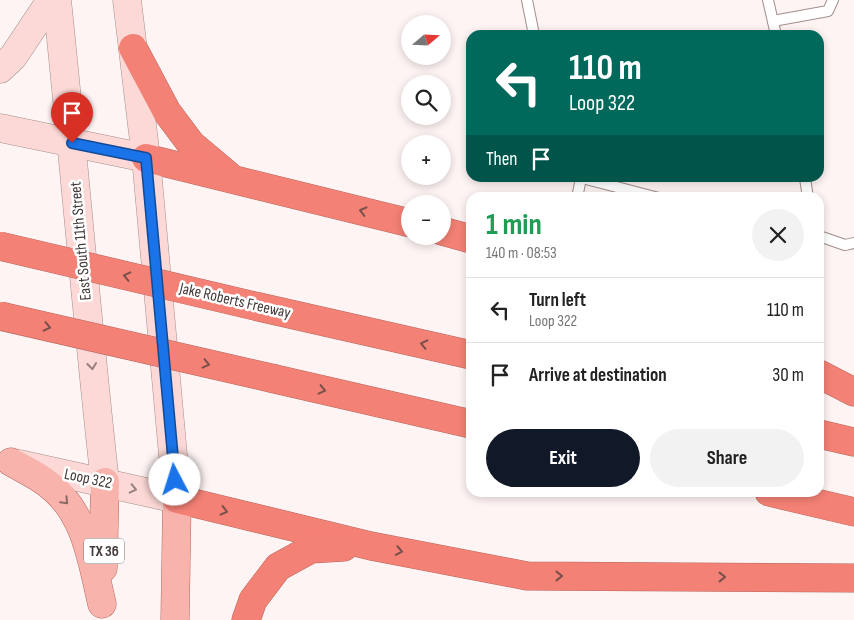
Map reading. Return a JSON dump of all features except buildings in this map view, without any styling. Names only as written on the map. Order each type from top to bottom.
[{"type":"highway","points":[[133,48],[167,112],[191,144],[231,178]]},
{"type":"highway","points":[[146,158],[401,221]]},
{"type":"highway","points":[[451,233],[466,238]]},
{"type":"highway","name":"Jake Roberts Freeway","points":[[0,246],[466,354]]},
{"type":"highway","points":[[0,316],[466,423]]},
{"type":"highway","points":[[824,377],[854,392]]},
{"type":"highway","points":[[824,435],[854,442]]},
{"type":"highway","points":[[790,497],[854,512]]},
{"type":"highway","points":[[177,499],[371,546],[527,576],[854,578]]},
{"type":"highway","points":[[246,620],[252,600],[278,567],[311,549],[371,546]]},
{"type":"main road","points":[[0,69],[13,57],[51,0]]},
{"type":"main road","name":"East South 11th Street","points":[[57,0],[72,143],[85,299],[105,482]]},
{"type":"main road","points":[[127,0],[146,158],[177,499],[175,620]]},
{"type":"main road","points":[[0,128],[146,158]]},
{"type":"main road","points":[[6,461],[49,484],[71,507],[87,539],[102,612]]},
{"type":"main road","name":"Loop 322","points":[[6,461],[177,499]]},
{"type":"main road","name":"TX 36","points":[[102,612],[105,482]]},
{"type":"lane","points":[[527,0],[533,30]]},
{"type":"lane","points":[[768,0],[775,30]]},
{"type":"lane","points":[[773,21],[828,11],[834,0]]},
{"type":"lane","points":[[597,182],[636,192]]},
{"type":"lane","points":[[824,238],[844,245],[854,243]]},
{"type":"route","points":[[72,143],[146,158],[175,480]]}]
